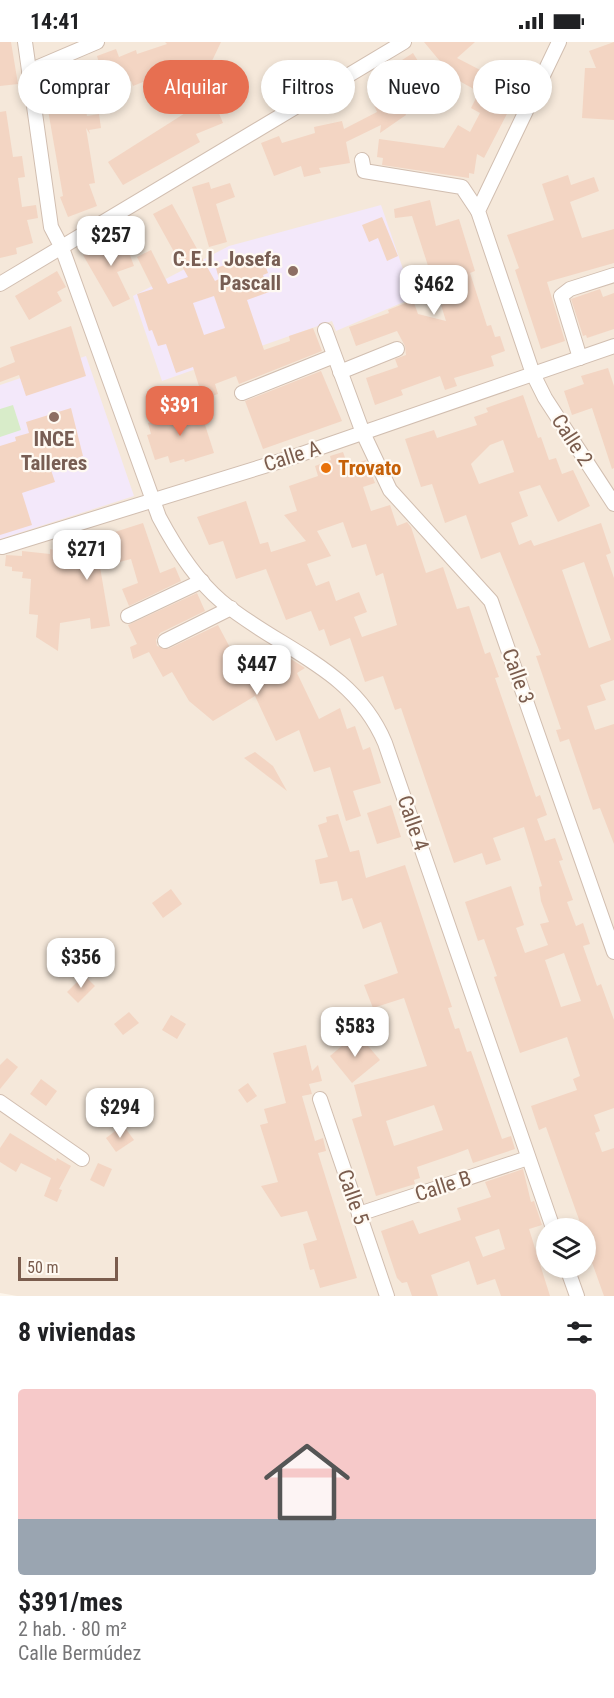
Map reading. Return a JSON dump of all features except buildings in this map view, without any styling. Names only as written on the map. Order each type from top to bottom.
[{"type":"street","name":"Calle 4","points":[[25,42],[27,60]]},
{"type":"street","points":[[55,60],[97,42]]},
{"type":"street","points":[[0,284],[404,42]]},
{"type":"street","points":[[478,211],[559,42]]},
{"type":"street","name":"Calle 4","points":[[35,114],[51,227],[62,248],[164,526],[202,580],[231,608],[338,681],[364,705],[374,719],[392,764],[549,1218]]},
{"type":"street","name":"Calle 2","points":[[362,160],[364,171],[462,188],[478,211],[533,374],[545,398],[614,504]]},
{"type":"street","points":[[580,358],[561,296],[570,289],[614,275]]},
{"type":"street","name":"Calle 3","points":[[325,330],[363,433],[390,490],[491,602],[614,952]]},
{"type":"street","name":"Calle A","points":[[2,547],[363,433],[614,346]]},
{"type":"street","points":[[340,372],[397,349]]},
{"type":"street","points":[[242,393],[334,356]]},
{"type":"street","points":[[128,616],[202,580]]},
{"type":"street","points":[[165,641],[231,608]]},
{"type":"street","name":"Calle 5","points":[[320,1099],[387,1296]]},
{"type":"street","points":[[0,1102],[82,1159]]},
{"type":"street","name":"Calle B","points":[[359,1214],[528,1158]]},
{"type":"street","points":[[571,1278],[577,1296]]},
{"type":"shaded area","points":[[0,42],[614,42],[614,1296],[17,1296],[0,1293]]},
{"type":"shaded area","name":"C.E.I. Josefa Pascall","points":[[381,205],[413,298],[336,331],[332,321],[162,381],[133,296],[229,246]]},
{"type":"shaded area","name":"INCE Talleres","points":[[86,356],[134,496],[0,539],[0,385]]},
{"type":"green space","points":[[13,405],[21,430],[0,437],[0,409]]},
{"type":"place","name":"C.E.I. Josefa Pascall","points":[[293,271]]},
{"type":"place","name":"INCE Talleres","points":[[54,417]]},
{"type":"place","name":"Trovato","points":[[326,468]]}]
